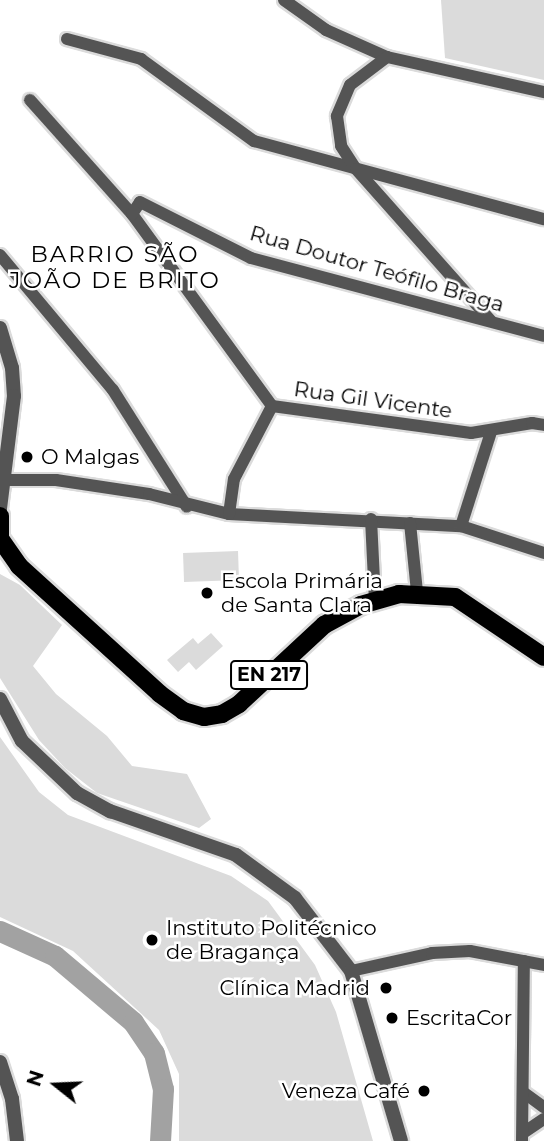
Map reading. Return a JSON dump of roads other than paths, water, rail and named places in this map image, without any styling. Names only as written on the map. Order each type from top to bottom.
[{"type":"main road","points":[[0,516],[0,540]]},
{"type":"main road","name":"EN 217","points":[[0,540],[19,566],[160,694],[183,711],[204,717],[222,714],[239,704],[324,625],[375,600],[416,592],[455,597],[544,657]]},
{"type":"main road","name":"EN 217","points":[[0,558],[19,566]]},
{"type":"street","points":[[284,0],[326,30],[387,57],[544,92]]},
{"type":"street","points":[[67,39],[141,59],[254,141],[544,219]]},
{"type":"street","points":[[387,57],[350,85],[337,116],[341,146],[356,169],[491,321]]},
{"type":"street","points":[[30,100],[132,214],[272,405]]},
{"type":"street","name":"Rua Doutor Teófilo Braga","points":[[132,214],[140,202],[251,258],[544,336]]},
{"type":"street","points":[[0,255],[113,390],[187,507]]},
{"type":"street","points":[[0,328],[12,368],[14,396],[1,481],[0,509]]},
{"type":"street","name":"Rua Gil Vicente","points":[[229,514],[234,479],[272,405],[491,432],[532,423],[544,425]]},
{"type":"street","points":[[461,526],[491,432]]},
{"type":"street","points":[[1,481],[56,480],[122,490],[187,507],[229,514],[372,519],[461,526],[544,553]]},
{"type":"street","points":[[372,519],[375,600]]},
{"type":"street","points":[[410,523],[416,592]]},
{"type":"street","points":[[0,699],[22,741],[55,777],[110,811],[236,855],[295,898],[351,971],[401,1141]]},
{"type":"street","points":[[351,971],[458,951],[544,965]]},
{"type":"street","points":[[522,1137],[524,961]]},
{"type":"street","points":[[0,1062],[12,1098],[17,1140]]},
{"type":"street","points":[[523,1092],[544,1107]]},
{"type":"street","points":[[522,1137],[544,1119]]},
{"type":"waterway","points":[[0,931],[55,956],[133,1022],[154,1053],[163,1089],[160,1141]]},
{"type":"place","name":"O Malgas","points":[[27,457]]},
{"type":"place","name":"Escola Primária de Santa Clara","points":[[207,593]]},
{"type":"place","name":"Instituto Politécnico de Bragança","points":[[152,940]]},
{"type":"place","name":"Clínica Madrid","points":[[386,988]]},
{"type":"place","name":"EscritaCor","points":[[392,1018]]},
{"type":"place","name":"Veneza Café","points":[[424,1091]]},
{"type":"district","name":"BARRIO SÃO JOÃO DE BRITO","points":[[115,267]]}]
